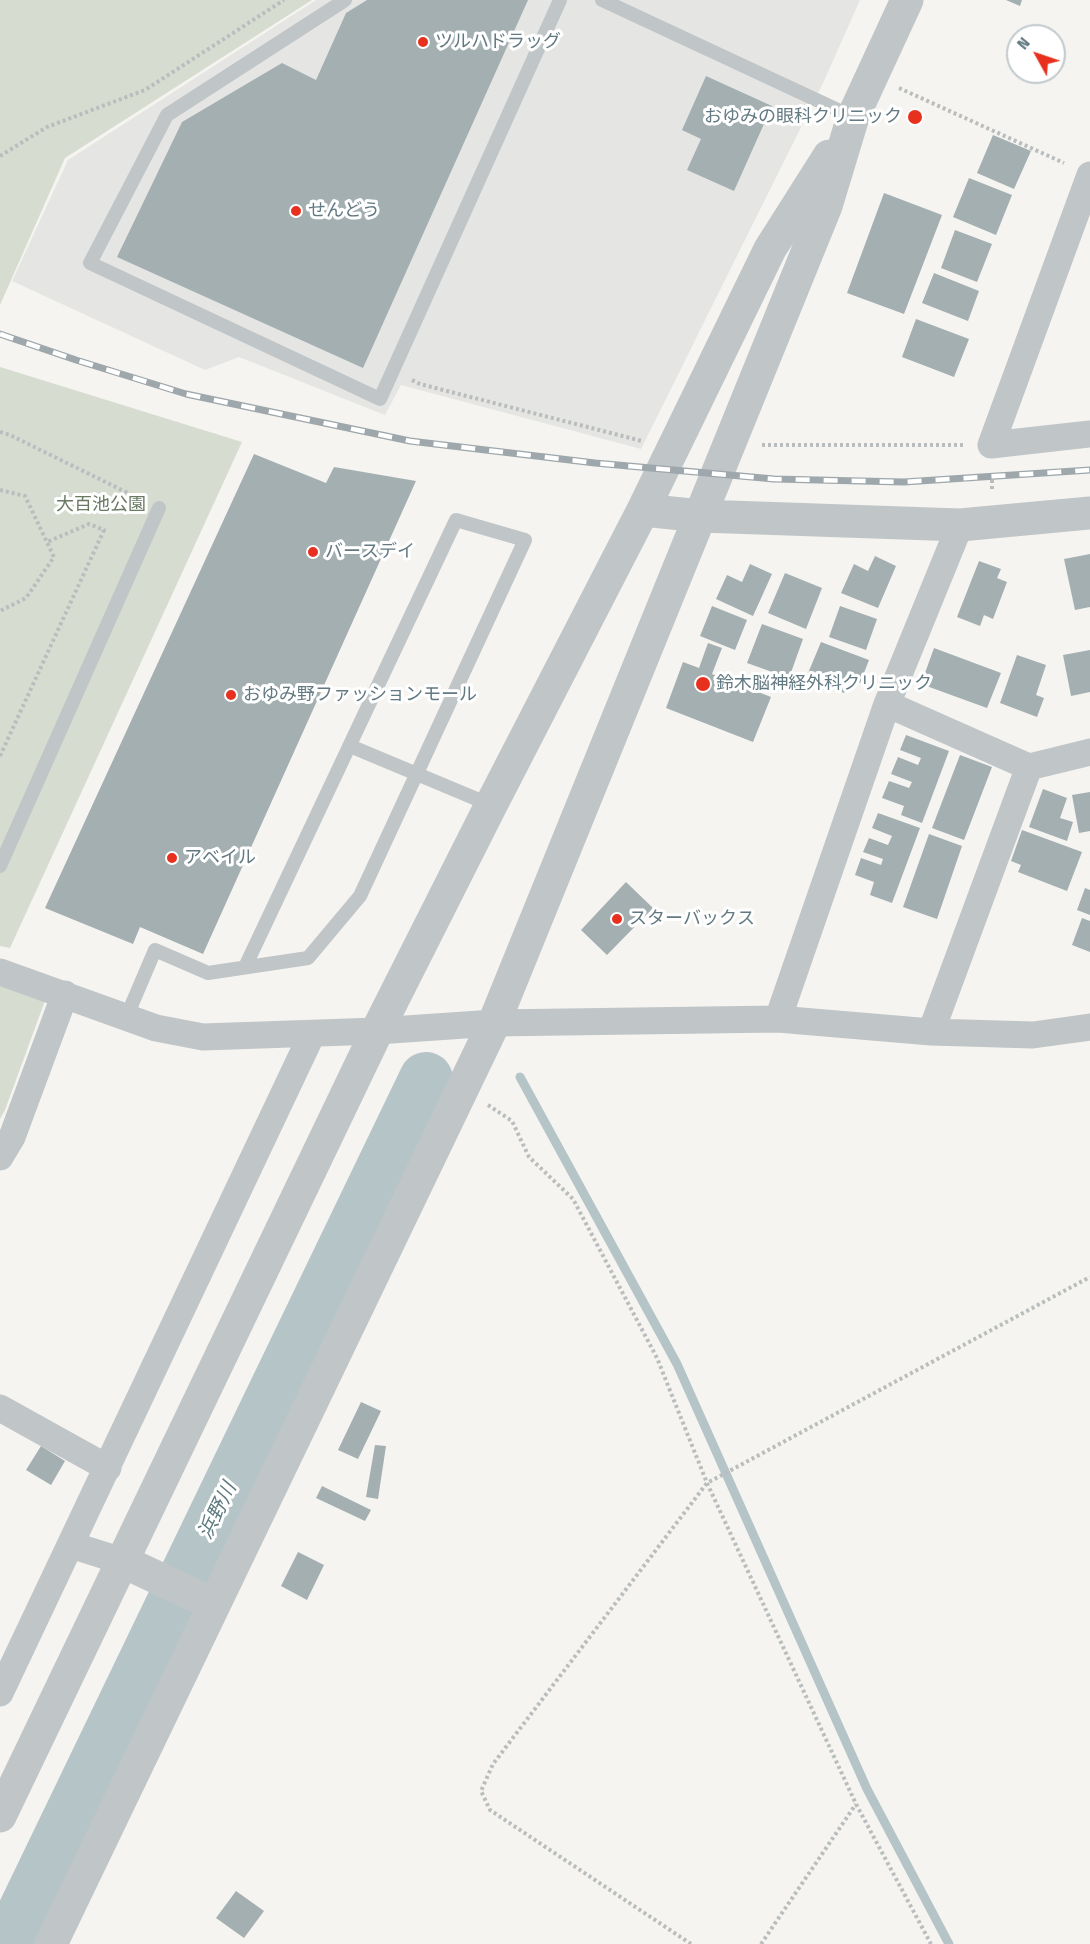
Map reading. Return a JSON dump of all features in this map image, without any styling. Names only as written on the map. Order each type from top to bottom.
[{"type":"street","points":[[0,1816],[377,1031],[490,805],[643,510],[770,249],[853,117],[907,0]]},
{"type":"street","points":[[51,1944],[494,1023],[825,206],[853,117]]},
{"type":"street","points":[[1090,174],[991,445],[1090,434]]},
{"type":"street","points":[[643,510],[701,516],[960,525],[1090,513]]},
{"type":"street","points":[[778,1019],[887,704],[960,525]]},
{"type":"street","points":[[887,704],[1029,766],[1090,752]]},
{"type":"street","points":[[931,1032],[1029,766]]},
{"type":"street","points":[[0,972],[156,1028],[203,1037],[377,1031],[494,1023],[778,1019],[931,1032],[1032,1035],[1090,1027]]},
{"type":"street","points":[[0,1157],[12,1137],[65,994]]},
{"type":"street","points":[[0,1693],[312,1034]]},
{"type":"street","points":[[0,1408],[108,1468]]},
{"type":"street","points":[[71,1545],[122,1562],[213,1604]]},
{"type":"lane","points":[[345,0],[167,115],[90,262],[380,399],[560,0]]},
{"type":"lane","points":[[602,0],[853,117]]},
{"type":"lane","points":[[0,866],[159,508]]},
{"type":"lane","points":[[126,1018],[155,950],[208,973],[245,968],[308,958],[360,896],[525,540],[456,520],[245,968]]},
{"type":"lane","points":[[350,746],[490,805]]},
{"type":"path","points":[[0,156],[47,127],[145,90],[284,0]]},
{"type":"path","points":[[872,76],[1090,174]]},
{"type":"path","points":[[393,370],[420,384],[672,449]]},
{"type":"path","points":[[0,432],[159,508]]},
{"type":"path","points":[[728,446],[991,445],[992,522]]},
{"type":"path","points":[[0,490],[25,496],[54,556],[26,598],[0,611]]},
{"type":"path","points":[[0,756],[104,530],[89,524],[47,542]]},
{"type":"path","points":[[464,1088],[512,1121],[529,1157],[573,1199],[657,1358],[707,1483],[856,1804],[932,1944]]},
{"type":"path","points":[[691,1944],[490,1810],[481,1791],[493,1764],[707,1483],[1090,1277]]},
{"type":"path","points":[[761,1944],[856,1804]]},
{"type":"shaded area","points":[[316,0],[860,0],[824,81],[641,449],[401,385],[385,415],[239,357],[205,370],[12,281],[68,160]]},
{"type":"green space","points":[[0,0],[312,0],[65,158],[0,305]]},
{"type":"green space","name":"大百池公園","points":[[0,367],[242,442],[10,948],[0,946]]},
{"type":"green space","points":[[0,980],[46,998],[0,1119]]},
{"type":"building","points":[[367,0],[528,0],[363,368],[117,257],[182,122],[282,63],[316,80],[346,13]]},
{"type":"building","points":[[1006,0],[1022,0],[1020,6]]},
{"type":"building","points":[[706,76],[772,106],[734,191],[687,170],[701,139],[682,130]]},
{"type":"building","points":[[993,135],[1031,151],[1014,189],[977,173]]},
{"type":"building","points":[[969,178],[1012,195],[996,235],[953,217]]},
{"type":"building","points":[[884,193],[942,215],[904,314],[847,293]]},
{"type":"building","points":[[955,230],[992,244],[977,282],[941,268]]},
{"type":"building","points":[[934,273],[979,291],[968,321],[922,303]]},
{"type":"building","points":[[916,319],[969,339],[954,377],[902,357]]},
{"type":"building","name":"おゆみ野ファッションモール","points":[[254,454],[326,483],[334,467],[416,481],[203,954],[140,927],[133,944],[45,908]]},
{"type":"building","points":[[1090,554],[1090,607],[1075,610],[1064,559]]},
{"type":"building","points":[[875,556],[896,566],[878,608],[841,593],[854,564],[868,571]]},
{"type":"building","points":[[979,561],[1001,569],[997,578],[1007,582],[993,619],[984,615],[980,626],[957,617]]},
{"type":"building","points":[[750,564],[772,574],[753,616],[716,599],[727,575],[742,582]]},
{"type":"building","points":[[785,573],[822,588],[806,629],[768,613]]},
{"type":"building","points":[[712,606],[747,620],[735,650],[700,636]]},
{"type":"building","points":[[840,606],[877,619],[866,650],[829,637]]},
{"type":"building","points":[[762,624],[803,639],[789,678],[747,663]]},
{"type":"building","points":[[821,642],[869,660],[860,683],[850,679],[844,693],[806,678]]},
{"type":"building","points":[[708,643],[722,648],[712,674],[771,697],[753,742],[666,708],[683,662],[699,668]]},
{"type":"building","points":[[934,648],[1001,673],[987,708],[921,684]]},
{"type":"building","points":[[1090,650],[1090,692],[1071,696],[1063,655]]},
{"type":"building","points":[[1017,655],[1046,665],[1036,695],[1044,698],[1037,717],[1000,703]]},
{"type":"building","points":[[906,735],[949,751],[922,823],[901,815],[904,806],[882,798],[889,781],[909,788],[912,782],[891,774],[898,757],[918,765],[921,758],[900,750]]},
{"type":"building","points":[[960,755],[992,767],[964,840],[932,828]]},
{"type":"building","points":[[1043,789],[1067,798],[1060,818],[1073,822],[1067,841],[1029,827]]},
{"type":"building","points":[[1090,792],[1090,831],[1079,833],[1072,795]]},
{"type":"building","points":[[878,813],[920,828],[892,903],[870,895],[874,882],[855,875],[861,858],[881,865],[883,859],[863,852],[869,838],[888,845],[892,836],[872,828]]},
{"type":"building","points":[[1022,830],[1082,852],[1067,891],[1018,872],[1021,865],[1011,861]]},
{"type":"building","points":[[929,834],[962,846],[937,919],[903,907]]},
{"type":"building","name":"スターバックス","points":[[626,882],[653,908],[607,955],[581,930]]},
{"type":"building","points":[[1085,888],[1090,890],[1090,915],[1077,910]]},
{"type":"building","points":[[1082,918],[1090,921],[1090,952],[1072,945]]},
{"type":"building","points":[[361,1402],[381,1411],[358,1459],[338,1450]]},
{"type":"building","points":[[375,1445],[386,1446],[378,1499],[366,1497]]},
{"type":"building","points":[[41,1446],[65,1461],[51,1485],[26,1470]]},
{"type":"building","points":[[322,1486],[371,1510],[365,1521],[316,1498]]},
{"type":"building","points":[[298,1552],[324,1565],[307,1600],[281,1586]]},
{"type":"building","points":[[236,1891],[264,1911],[244,1938],[216,1918]]},
{"type":"waterway","points":[[520,1077],[677,1364],[867,1789],[949,1944]]},
{"type":"waterway","name":"浜野川","points":[[9,1944],[426,1079]]},
{"type":"railway","points":[[0,334],[186,394],[410,441],[595,463],[774,479],[904,482],[1090,470]]},
{"type":"place","name":"ツルハドラッグ","points":[[423,42]]},
{"type":"place","name":"おゆみの眼科クリニック","points":[[915,117]]},
{"type":"place","name":"せんどう","points":[[296,211]]},
{"type":"place","name":"バースデイ","points":[[313,552]]},
{"type":"place","name":"鈴木脳神経外科クリニック","points":[[703,684]]},
{"type":"place","name":"おゆみ野ファッションモール","points":[[231,695]]},
{"type":"place","name":"アベイル","points":[[172,858]]},
{"type":"place","name":"スターバックス","points":[[617,919]]}]
